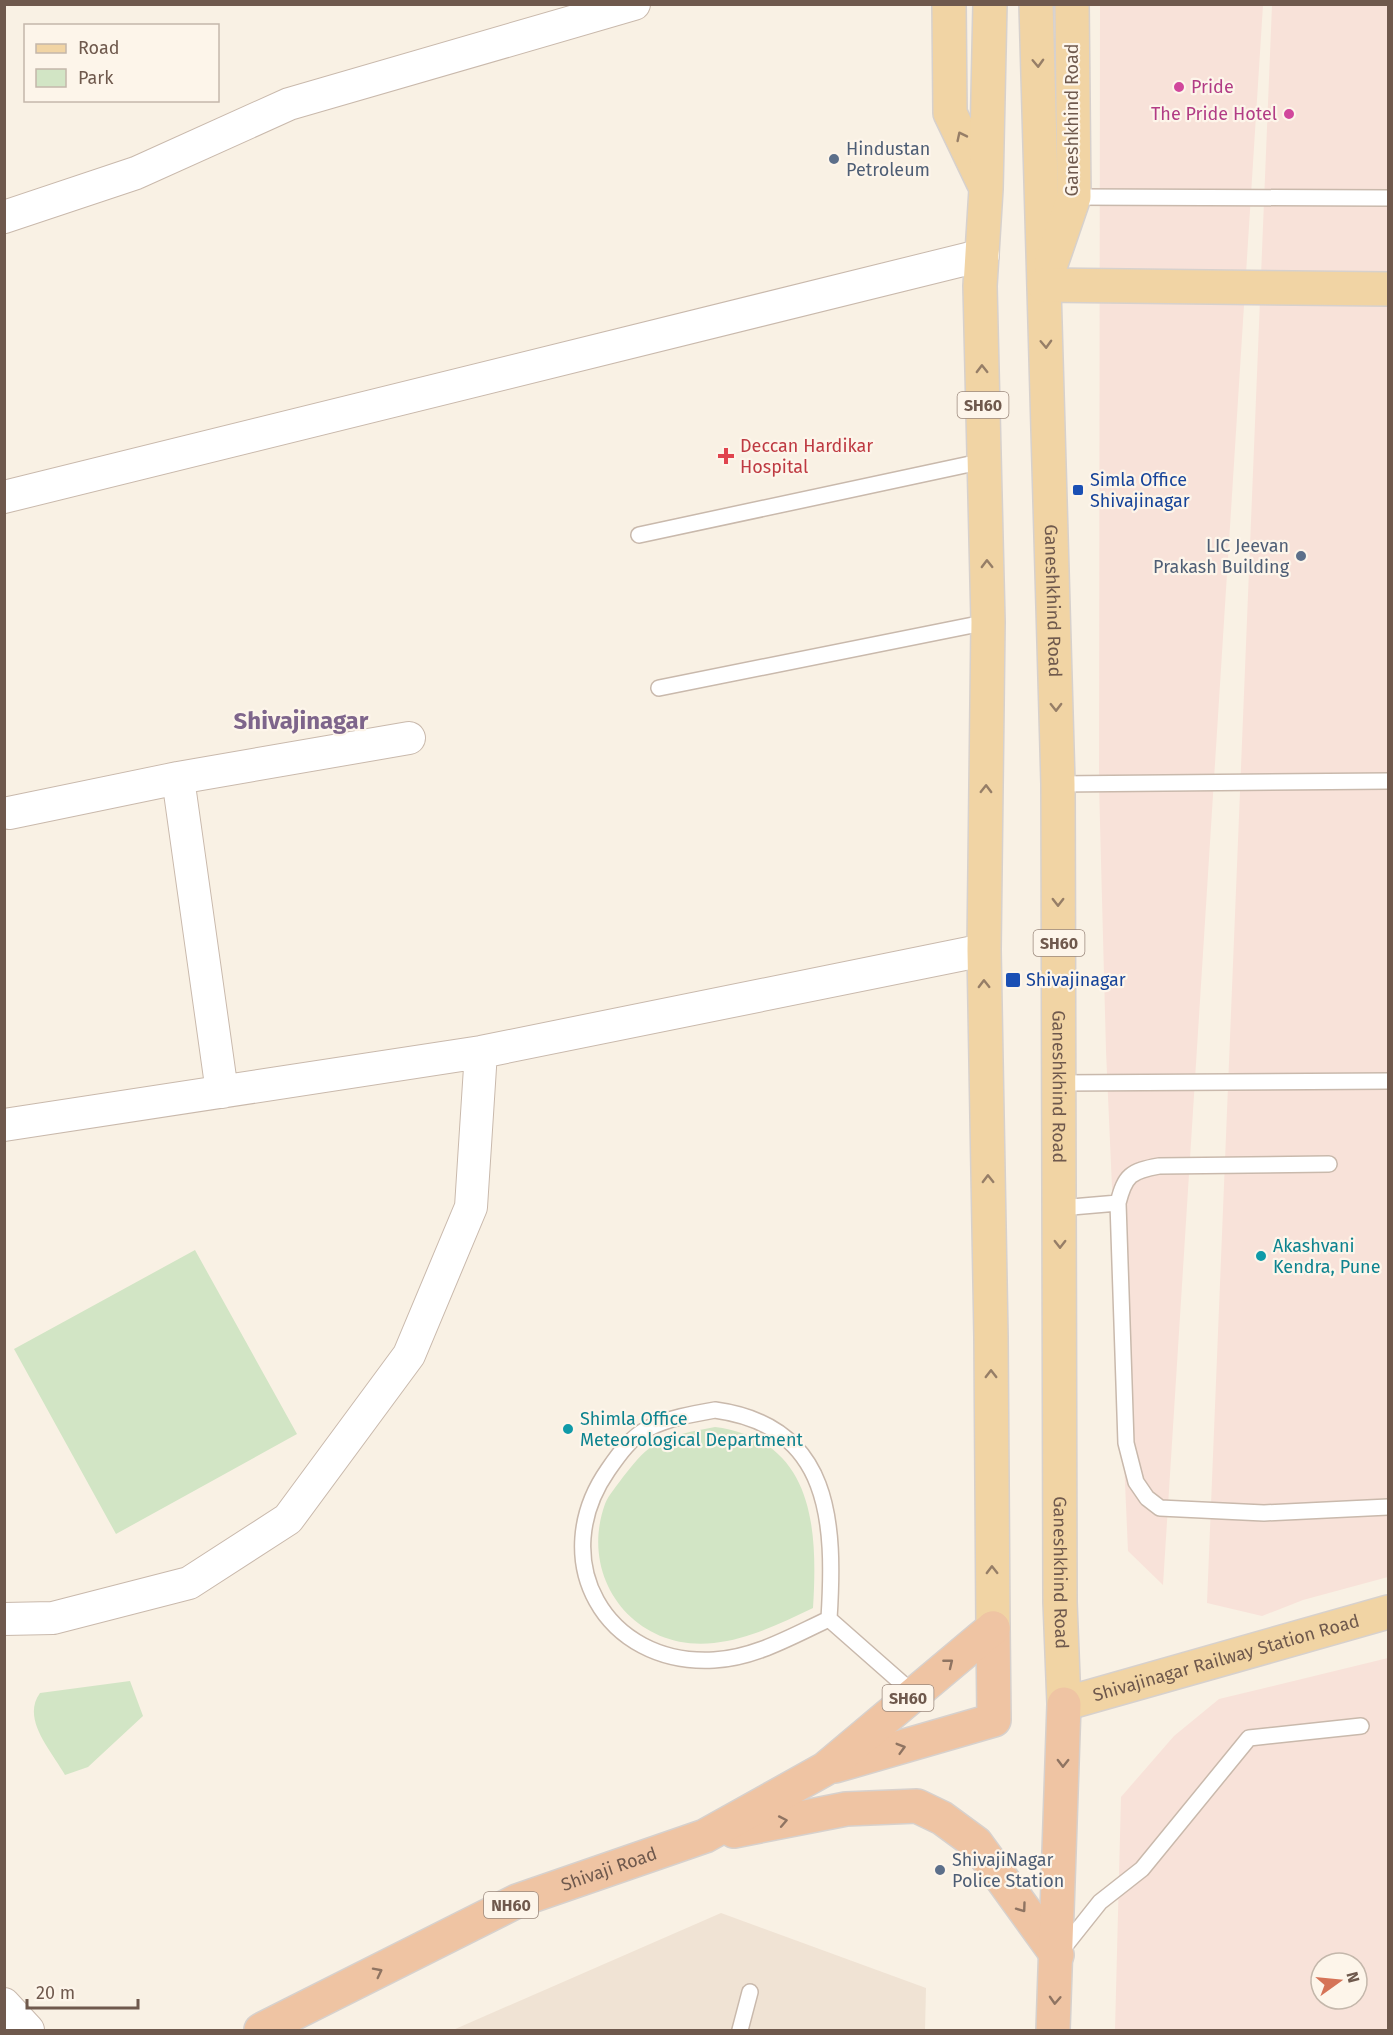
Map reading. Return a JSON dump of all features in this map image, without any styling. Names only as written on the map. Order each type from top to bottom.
[{"type":"highway","name":"SH60","points":[[825,1769],[993,1628]]},
{"type":"highway","points":[[825,1769],[994,1720],[993,1628]]},
{"type":"highway","name":"Ganeshkhind Road","points":[[1053,2031],[1064,1704]]},
{"type":"highway","name":"Shivaji Road","points":[[261,2031],[517,1902],[705,1836],[825,1769]]},
{"type":"highway","name":"NH60","points":[[705,1836],[846,1809],[917,1806],[942,1818],[976,1843],[1057,1955]]},
{"type":"highway","name":"NH60","points":[[299,2031],[326,1998]]},
{"type":"main road","name":"SH60","points":[[949,4],[950,113],[986,189],[980,286],[988,622],[984,950],[991,1337],[993,1628]]},
{"type":"main road","points":[[986,189],[990,4]]},
{"type":"main road","points":[[1036,4],[1044,285],[1389,289]]},
{"type":"main road","name":"Ganeshkhind Road","points":[[1064,1704],[1060,1602],[1058,784],[1044,285],[1074,197],[1072,4]]},
{"type":"main road","name":"Shivajinagar Railway Station Road","points":[[1064,1704],[1389,1612]]},
{"type":"street","points":[[4,217],[136,173],[290,104],[634,4]]},
{"type":"street","points":[[4,497],[983,255]]},
{"type":"street","points":[[9,813],[178,778],[409,738]]},
{"type":"street","points":[[178,778],[222,1092]]},
{"type":"street","points":[[4,1125],[481,1052],[984,950]]},
{"type":"street","points":[[4,1619],[53,1618],[189,1583],[288,1519],[409,1355],[471,1207],[481,1052]]},
{"type":"street","points":[[4,2004],[28,2031]]},
{"type":"lane","points":[[1074,197],[1389,198]]},
{"type":"lane","points":[[639,535],[984,461]]},
{"type":"lane","points":[[659,688],[988,622]]},
{"type":"lane","points":[[1058,784],[1389,781]]},
{"type":"lane","points":[[1060,1083],[1389,1081]]},
{"type":"lane","points":[[1329,1164],[1158,1166],[1136,1170],[1123,1184],[1118,1203],[1126,1443],[1136,1482],[1148,1498],[1160,1508],[1264,1512],[1389,1508]]},
{"type":"lane","points":[[1060,1208],[1118,1203]]},
{"type":"lane","points":[[715,1410],[737,1413],[766,1423],[790,1441],[810,1468],[824,1499],[832,1559],[829,1619],[772,1646],[744,1655],[714,1660],[679,1658],[646,1650],[622,1633],[601,1610],[591,1590],[584,1556],[584,1520],[598,1485],[622,1450],[648,1429],[680,1417],[715,1410]]},
{"type":"lane","points":[[829,1619],[913,1693]]},
{"type":"lane","points":[[1057,1955],[1100,1902],[1142,1869],[1249,1738],[1360,1726]]},
{"type":"lane","points":[[740,2031],[750,1992]]},
{"type":"shaded area","points":[[1100,5],[1263,5],[1163,1585],[1128,1551],[1106,1051],[1099,785]]},
{"type":"shaded area","points":[[1272,5],[1388,5],[1388,1577],[1303,1600],[1262,1616],[1207,1603]]},
{"type":"shaded area","points":[[1388,1658],[1388,2030],[1115,2030],[1121,1797],[1174,1736],[1219,1699]]},
{"type":"shaded area","points":[[721,1913],[926,1988],[925,2030],[453,2030]]},
{"type":"green space","points":[[195,1250],[297,1434],[116,1534],[14,1349]]},
{"type":"green space","points":[[715,1427],[748,1435],[773,1450],[791,1469],[803,1492],[810,1519],[814,1548],[813,1608],[765,1630],[740,1638],[714,1643],[686,1643],[660,1636],[638,1623],[620,1605],[607,1583],[600,1559],[599,1532],[605,1504],[637,1459],[654,1445],[668,1438]]},
{"type":"green space","points":[[130,1681],[143,1716],[88,1767],[65,1775],[36,1724],[35,1703],[40,1693]]},
{"type":"place","name":"Pride","points":[[1179,87]]},
{"type":"place","name":"The Pride Hotel","points":[[1289,114]]},
{"type":"place","name":"Hindustan Petroleum","points":[[834,159]]},
{"type":"place","name":"Deccan Hardikar Hospital","points":[[726,456]]},
{"type":"place","name":"Simla Office Shivajinagar","points":[[1078,490]]},
{"type":"place","name":"LIC Jeevan Prakash Building","points":[[1301,556]]},
{"type":"place","name":"Shivajinagar","points":[[1013,980]]},
{"type":"place","name":"Akashvani Kendra, Pune","points":[[1261,1256]]},
{"type":"place","name":"Shimla Office Meteorological Department","points":[[568,1429]]},
{"type":"place","name":"ShivajiNagar Police Station","points":[[940,1870]]},
{"type":"district","name":"Shivajinagar","points":[[301,721]]}]
